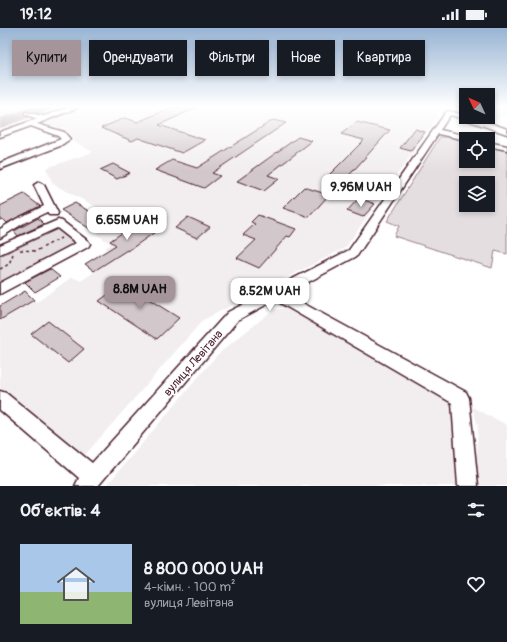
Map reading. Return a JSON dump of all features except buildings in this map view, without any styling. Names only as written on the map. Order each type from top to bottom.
[{"type":"street","points":[[0,135],[19,128]]},
{"type":"street","points":[[0,166],[57,144],[66,139],[61,134],[44,128]]},
{"type":"street","points":[[497,128],[507,132]]},
{"type":"street","points":[[436,130],[459,136]]},
{"type":"street","name":"вулиця Левітана","points":[[89,481],[233,316],[353,253],[436,130]]},
{"type":"street","points":[[495,145],[507,148]]},
{"type":"street","points":[[0,289],[84,244],[58,223],[39,185]]},
{"type":"street","points":[[0,234],[20,220],[50,207]]},
{"type":"street","points":[[0,250],[58,223]]},
{"type":"street","points":[[275,294],[460,398],[468,486]]},
{"type":"street","points":[[0,399],[89,481]]},
{"type":"path","points":[[0,269],[9,264],[14,250],[36,251],[70,233]]},
{"type":"shaded area","points":[[0,128],[10,128],[0,132]]},
{"type":"shaded area","points":[[57,128],[430,128],[345,248],[203,320],[84,456],[0,388],[0,321],[34,300],[37,302],[72,277],[81,281],[119,255],[105,248],[111,244],[96,234],[117,218],[53,184],[46,168],[93,152],[75,142],[72,135]]},
{"type":"shaded area","points":[[440,137],[459,139],[459,168],[495,168],[495,147],[507,150],[507,254],[495,251],[492,268],[394,236],[399,226],[387,221]]},
{"type":"shaded area","points":[[58,229],[75,244],[0,283],[0,256]]},
{"type":"shaded area","points":[[274,309],[286,309],[446,396],[455,408],[458,486],[106,486],[217,355]]},
{"type":"shaded area","points":[[472,407],[507,425],[507,486],[475,486],[478,426]]}]
